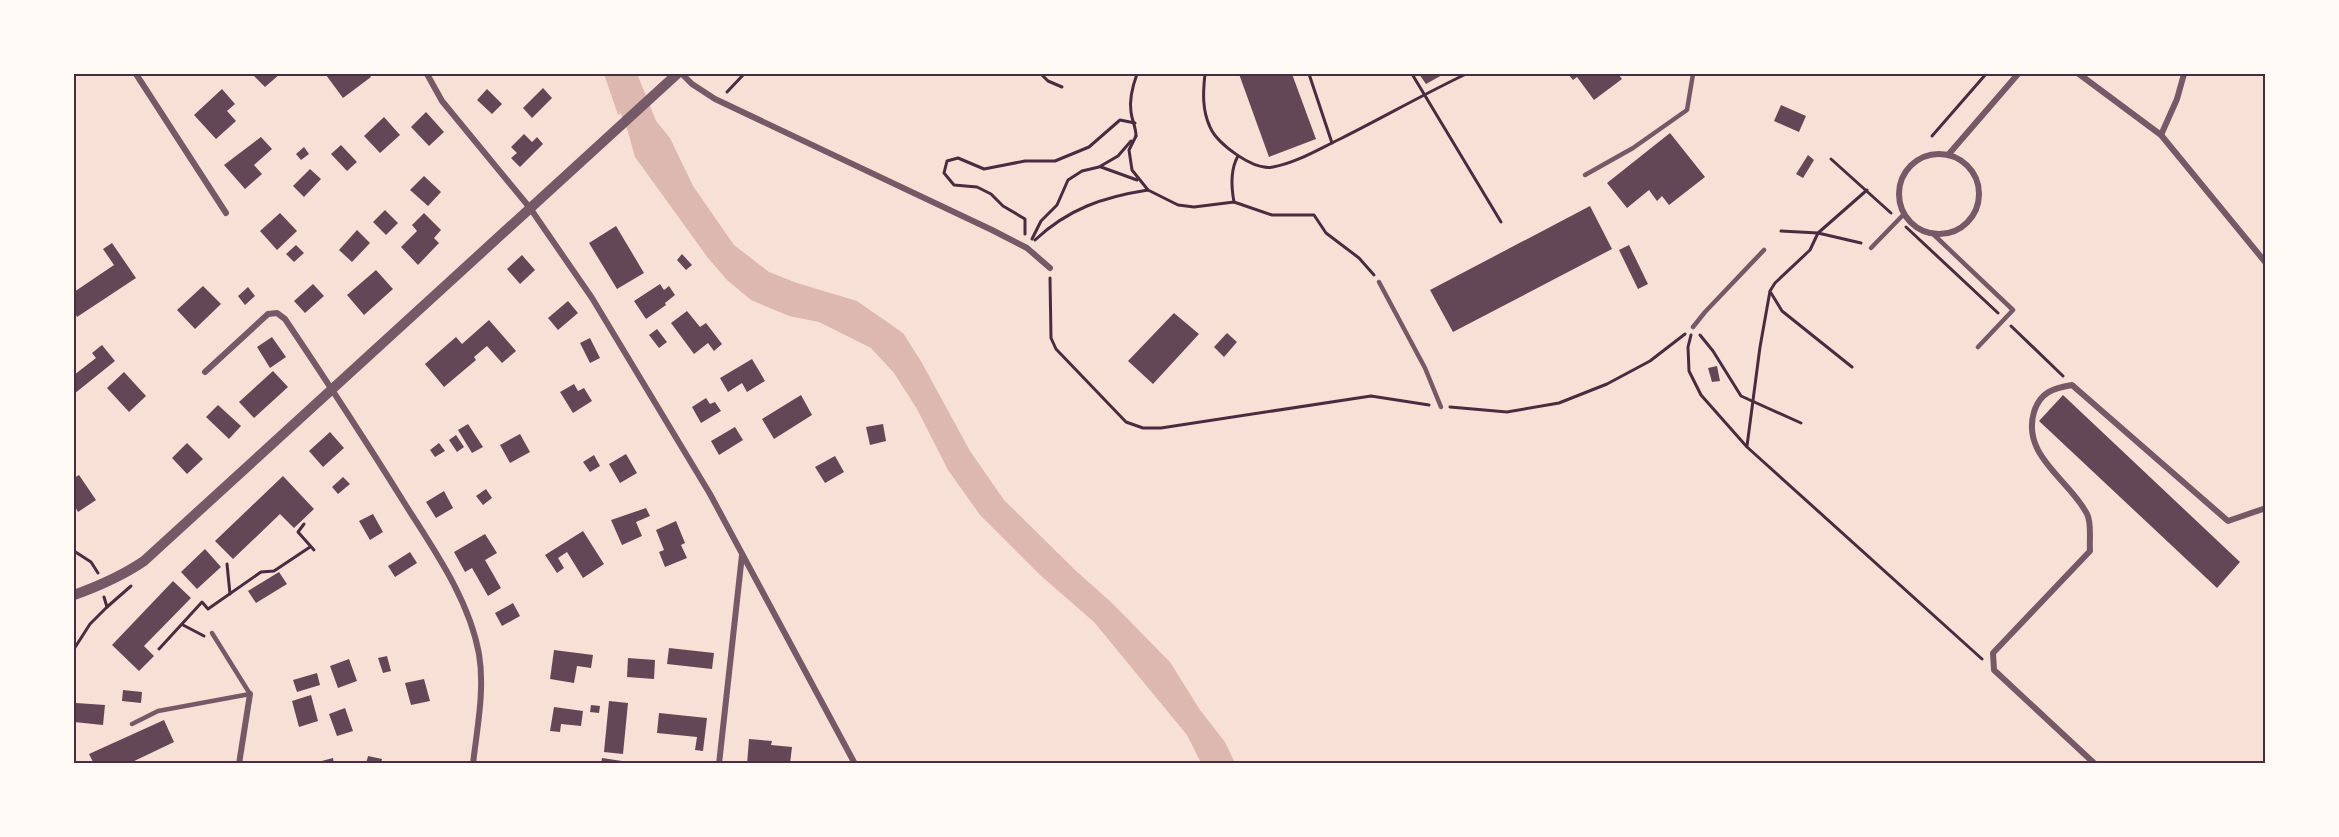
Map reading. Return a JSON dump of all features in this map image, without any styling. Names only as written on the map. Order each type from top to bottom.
[{"type":"street","points":[[136,74],[226,213]]},
{"type":"street","points":[[427,74],[442,101],[530,208],[598,308],[710,494],[855,764]]},
{"type":"street","points":[[74,602],[74,593],[101,586],[144,561],[680,74],[697,88],[720,101],[923,196],[1027,248],[1050,268]]},
{"type":"street","points":[[1948,155],[2018,74]]},
{"type":"street","points":[[2079,74],[2161,135],[2265,263]]},
{"type":"street","points":[[2161,135],[2177,99],[2184,74]]},
{"type":"street","points":[[1935,154],[1948,155],[1961,160],[1971,169],[1977,182],[1979,195],[1976,208],[1969,220],[1958,229],[1945,233],[1932,233],[1911,223],[1904,214],[1899,201],[1899,188],[1903,175],[1922,157],[1935,154]]},
{"type":"street","points":[[205,372],[268,314],[277,313],[285,319],[333,389],[443,566],[469,617],[480,658],[482,685],[473,764]]},
{"type":"street","points":[[2095,764],[1994,670],[1993,653],[2090,551],[2088,515],[2036,448],[2031,422],[2037,402],[2054,388],[2072,386],[2228,521],[2265,508]]},
{"type":"street","points":[[720,764],[742,554]]},
{"type":"street","points":[[239,764],[250,694]]},
{"type":"lane","points":[[1585,175],[1633,147],[1687,110],[1693,74]]},
{"type":"lane","points":[[1871,248],[1904,214]]},
{"type":"lane","points":[[1932,233],[2013,309],[1978,347]]},
{"type":"lane","points":[[1693,327],[1764,250]]},
{"type":"lane","points":[[1378,282],[1425,368],[1441,407]]},
{"type":"lane","points":[[132,724],[158,711],[250,694],[212,633]]},
{"type":"path","points":[[720,101],[744,74]]},
{"type":"path","points":[[1041,74],[1048,81],[1062,87]]},
{"type":"path","points":[[1137,74],[1132,89],[1131,112],[1136,136],[1129,150],[1132,170],[1148,190],[1178,205],[1194,207],[1234,202],[1272,215],[1314,215],[1326,233],[1368,265],[1378,282]]},
{"type":"path","points":[[1205,74],[1203,101],[1210,129],[1225,146],[1245,161],[1270,168],[1301,158],[1466,74]]},
{"type":"path","points":[[1309,74],[1332,143]]},
{"type":"path","points":[[1412,74],[1500,222]]},
{"type":"path","points":[[1932,136],[1986,74]]},
{"type":"path","points":[[1027,248],[1025,219],[977,187],[954,185],[944,173],[947,160],[958,158],[984,169],[1026,161],[1055,161],[1089,147],[1120,120],[1135,123]]},
{"type":"path","points":[[1027,248],[1041,221],[1057,205],[1068,180],[1082,171],[1099,167],[1118,156],[1136,136]]},
{"type":"path","points":[[1234,202],[1233,165],[1238,156]]},
{"type":"path","points":[[1831,159],[1898,219],[2072,386]]},
{"type":"path","points":[[1099,167],[1139,181]]},
{"type":"path","points":[[1027,248],[1053,223],[1079,208],[1119,195],[1148,190]]},
{"type":"path","points":[[1747,447],[1770,291],[1775,283],[1810,250],[1818,233],[1867,190]]},
{"type":"path","points":[[1781,231],[1818,233],[1864,244],[1871,248]]},
{"type":"path","points":[[1050,268],[1050,327],[1051,338],[1056,349],[1126,422],[1143,428],[1161,428],[1294,410],[1371,396],[1441,407],[1507,412],[1559,403],[1607,384],[1650,361],[1693,327]]},
{"type":"path","points":[[1770,291],[1782,311],[1852,367]]},
{"type":"path","points":[[1693,327],[1713,351],[1741,396],[1801,423]]},
{"type":"path","points":[[1693,327],[1688,347],[1689,371],[1701,395],[1747,447],[1994,670]]},
{"type":"path","points":[[304,524],[298,532],[314,550]]},
{"type":"path","points":[[159,649],[202,602],[208,609],[261,572],[274,571],[310,547]]},
{"type":"path","points":[[227,564],[230,594]]},
{"type":"shaded area","points":[[604,74],[633,74],[641,93],[618,115]]},
{"type":"shaded area","points":[[645,116],[656,121],[670,138],[693,186],[734,245],[769,272],[857,301],[903,333],[970,451],[1004,500],[1170,662],[1200,710],[1225,742],[1235,763],[1201,763],[1187,735],[1094,622],[1040,575],[980,515],[948,470],[917,409],[894,373],[871,348],[819,322],[789,316],[751,300],[727,280],[708,258],[635,157],[628,132]]},
{"type":"building","points":[[252,74],[280,74],[265,87]]},
{"type":"building","points":[[369,74],[371,77],[343,98],[326,75]]},
{"type":"building","points":[[1239,74],[1292,74],[1316,139],[1269,157]]},
{"type":"building","points":[[1419,74],[1444,74],[1426,84]]},
{"type":"building","points":[[1568,74],[1618,74],[1622,79],[1594,100],[1577,77],[1573,80]]},
{"type":"building","points":[[543,88],[552,98],[532,118],[523,108]]},
{"type":"building","points":[[222,89],[235,104],[227,111],[236,121],[216,139],[194,115]]},
{"type":"building","points":[[487,89],[502,104],[492,114],[477,100]]},
{"type":"building","points":[[1781,105],[1806,116],[1799,132],[1774,121]]},
{"type":"building","points":[[426,112],[444,132],[429,146],[411,127]]},
{"type":"building","points":[[384,117],[400,135],[380,153],[364,136]]},
{"type":"building","points":[[1670,133],[1705,177],[1669,205],[1662,196],[1657,201],[1649,190],[1627,208],[1607,183]]},
{"type":"building","points":[[524,134],[532,142],[537,137],[543,144],[520,167],[511,158],[517,153],[511,147]]},
{"type":"building","points":[[261,137],[272,149],[254,165],[262,174],[245,189],[224,165]]},
{"type":"building","points":[[341,145],[357,162],[347,171],[331,154]]},
{"type":"building","points":[[304,147],[309,154],[301,160],[296,154]]},
{"type":"building","points":[[1808,155],[1814,160],[1803,178],[1796,174]]},
{"type":"building","points":[[310,169],[321,179],[304,197],[293,186]]},
{"type":"building","points":[[424,176],[441,192],[428,206],[410,190]]},
{"type":"building","points":[[1590,206],[1612,249],[1453,332],[1430,290]]},
{"type":"building","points":[[385,210],[398,223],[386,235],[373,222]]},
{"type":"building","points":[[280,213],[297,231],[277,250],[260,231]]},
{"type":"building","points":[[424,213],[441,230],[434,238],[439,243],[418,265],[401,247],[417,231],[412,225]]},
{"type":"building","points":[[616,226],[644,273],[617,289],[589,243]]},
{"type":"building","points":[[357,230],[370,243],[352,262],[339,250]]},
{"type":"building","points":[[112,243],[136,278],[77,317],[74,311],[74,292],[114,265],[103,249]]},
{"type":"building","points":[[296,245],[304,253],[294,262],[286,254]]},
{"type":"building","points":[[1629,245],[1648,284],[1638,289],[1619,250]]},
{"type":"building","points":[[682,254],[692,265],[686,270],[677,260]]},
{"type":"building","points":[[522,255],[535,270],[520,284],[507,269]]},
{"type":"building","points":[[376,270],[393,289],[364,315],[347,295]]},
{"type":"building","points":[[313,284],[324,296],[305,313],[294,301]]},
{"type":"building","points":[[660,284],[664,290],[669,286],[675,295],[665,303],[666,305],[646,319],[634,301]]},
{"type":"building","points":[[203,286],[221,304],[195,329],[177,310]]},
{"type":"building","points":[[248,287],[255,296],[245,305],[238,296]]},
{"type":"building","points":[[568,301],[578,313],[558,330],[548,318]]},
{"type":"building","points":[[687,311],[700,327],[706,323],[722,344],[714,351],[708,343],[694,354],[671,323]]},
{"type":"building","points":[[1174,313],[1199,334],[1153,384],[1128,361]]},
{"type":"building","points":[[489,320],[516,351],[502,363],[487,346],[474,357],[476,360],[444,387],[425,364],[456,337],[462,344]]},
{"type":"building","points":[[657,329],[667,342],[659,348],[649,335]]},
{"type":"building","points":[[1227,333],[1237,342],[1224,357],[1214,347]]},
{"type":"building","points":[[272,337],[286,357],[270,368],[257,347]]},
{"type":"building","points":[[590,338],[600,358],[590,363],[580,343]]},
{"type":"building","points":[[102,345],[115,361],[74,394],[74,375],[96,358],[92,353]]},
{"type":"building","points":[[752,359],[765,381],[747,392],[742,383],[728,392],[720,378]]},
{"type":"building","points":[[1717,366],[1720,381],[1712,382],[1708,368]]},
{"type":"building","points":[[273,371],[288,387],[254,418],[239,402]]},
{"type":"building","points":[[124,372],[146,396],[129,412],[107,388]]},
{"type":"building","points":[[574,384],[578,391],[584,388],[592,401],[573,413],[560,392]]},
{"type":"building","points":[[801,395],[812,415],[774,439],[762,419]]},
{"type":"building","points":[[2063,395],[2240,562],[2217,588],[2039,421]]},
{"type":"building","points":[[706,398],[710,404],[715,402],[721,411],[701,423],[692,407]]},
{"type":"building","points":[[218,405],[241,426],[229,439],[206,417]]},
{"type":"building","points":[[468,424],[483,447],[472,453],[458,430]]},
{"type":"building","points":[[883,424],[886,441],[870,445],[866,427]]},
{"type":"building","points":[[735,427],[743,440],[719,455],[711,441]]},
{"type":"building","points":[[330,432],[344,448],[323,467],[309,451]]},
{"type":"building","points":[[520,434],[530,452],[510,463],[500,445]]},
{"type":"building","points":[[456,435],[464,447],[457,452],[449,440]]},
{"type":"building","points":[[187,443],[203,459],[187,474],[172,458]]},
{"type":"building","points":[[439,443],[445,451],[435,457],[430,450]]},
{"type":"building","points":[[626,454],[637,473],[620,483],[609,464]]},
{"type":"building","points":[[594,455],[600,466],[590,472],[583,462]]},
{"type":"building","points":[[835,456],[844,472],[825,483],[815,467]]},
{"type":"building","points":[[79,475],[96,500],[78,512],[74,505],[74,478]]},
{"type":"building","points":[[283,476],[314,509],[294,528],[280,514],[233,559],[215,541]]},
{"type":"building","points":[[343,477],[350,484],[338,494],[332,487]]},
{"type":"building","points":[[486,489],[492,498],[483,505],[476,496]]},
{"type":"building","points":[[444,491],[453,508],[436,518],[426,502]]},
{"type":"building","points":[[646,508],[650,516],[636,522],[642,536],[622,545],[611,520]]},
{"type":"building","points":[[373,514],[383,532],[370,540],[359,521]]},
{"type":"building","points":[[676,521],[685,543],[681,545],[687,558],[665,567],[659,552],[664,550],[656,530]]},
{"type":"building","points":[[583,531],[604,564],[583,578],[567,552],[558,558],[564,568],[557,573],[545,555]]},
{"type":"building","points":[[485,534],[497,553],[485,560],[501,588],[488,596],[472,568],[465,572],[454,552]]},
{"type":"building","points":[[205,549],[221,567],[197,589],[181,572]]},
{"type":"building","points":[[410,552],[417,563],[395,577],[388,566]]},
{"type":"building","points":[[279,572],[287,584],[256,603],[248,591]]},
{"type":"building","points":[[173,581],[191,598],[144,646],[154,656],[139,671],[112,645]]},
{"type":"building","points":[[513,603],[520,616],[502,626],[495,613]]},
{"type":"building","points":[[669,648],[714,653],[712,669],[667,664]]},
{"type":"building","points":[[554,650],[593,655],[591,668],[577,666],[574,683],[550,679]]},
{"type":"building","points":[[387,656],[391,671],[383,673],[378,658]]},
{"type":"building","points":[[628,658],[655,660],[654,679],[627,677]]},
{"type":"building","points":[[349,659],[357,681],[338,688],[330,666]]},
{"type":"building","points":[[317,673],[320,685],[297,692],[293,680]]},
{"type":"building","points":[[424,679],[430,701],[411,705],[405,683]]},
{"type":"building","points":[[123,690],[142,692],[141,703],[122,701]]},
{"type":"building","points":[[311,695],[318,721],[299,727],[292,701]]},
{"type":"building","points":[[609,701],[628,703],[623,754],[604,752]]},
{"type":"building","points":[[76,703],[105,705],[103,725],[74,722]]},
{"type":"building","points":[[591,705],[600,706],[599,713],[590,712]]},
{"type":"building","points":[[554,707],[583,711],[581,726],[561,724],[560,732],[550,731]]},
{"type":"building","points":[[345,708],[353,731],[337,736],[329,714]]},
{"type":"building","points":[[659,713],[707,718],[703,751],[695,750],[697,737],[657,733]]},
{"type":"building","points":[[164,720],[174,742],[128,764],[94,764],[89,754]]},
{"type":"building","points":[[749,739],[772,741],[771,745],[792,747],[790,764],[769,762],[769,764],[747,764]]},
{"type":"building","points":[[368,756],[382,759],[381,764],[366,764]]},
{"type":"building","points":[[333,758],[334,764],[314,764],[314,763]]},
{"type":"building","points":[[602,758],[622,761],[622,764],[601,764]]},
{"type":"waterway","points":[[621,74],[648,141],[657,156]]}]
